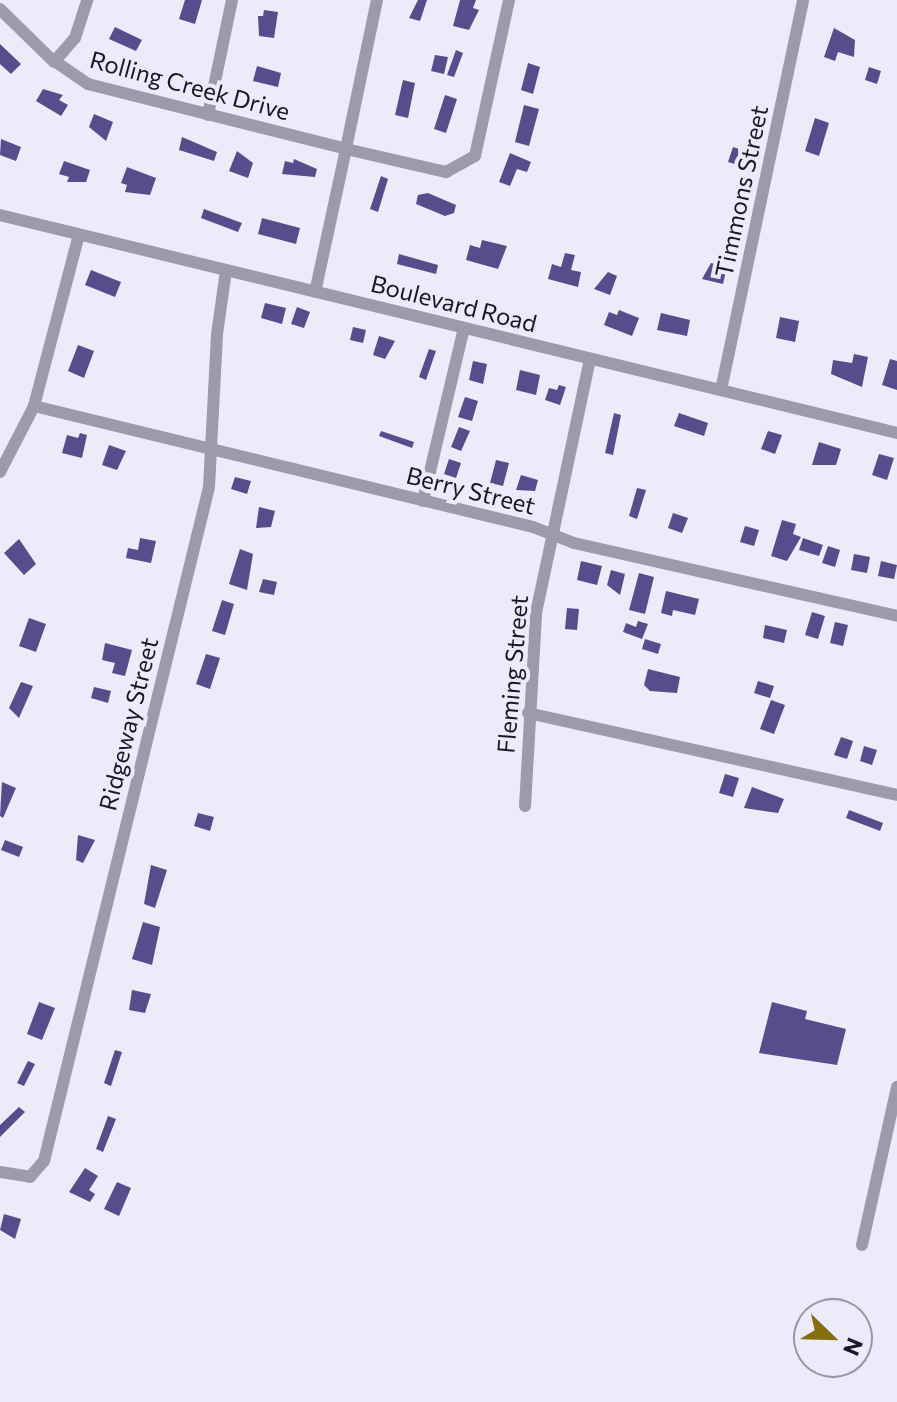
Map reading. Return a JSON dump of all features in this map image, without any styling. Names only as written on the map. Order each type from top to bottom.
[{"type":"street","points":[[54,62],[75,38],[87,0]]},
{"type":"street","points":[[208,115],[232,0]]},
{"type":"street","points":[[315,292],[377,0]]},
{"type":"street","name":"Rolling Creek Drive","points":[[0,9],[54,62],[101,89],[446,172],[471,162],[509,0]]},
{"type":"street","name":"Timmons Street","points":[[721,390],[803,0]]},
{"type":"street","name":"Boulevard Road","points":[[0,215],[897,433]]},
{"type":"street","points":[[0,472],[34,406],[79,235]]},
{"type":"street","name":"Ridgeway Street","points":[[0,1172],[30,1177],[44,1161],[203,512],[212,450],[216,348],[226,271]]},
{"type":"street","points":[[423,501],[464,328]]},
{"type":"street","name":"Fleming Street","points":[[525,806],[532,641],[590,359]]},
{"type":"street","name":"Berry Street","points":[[34,406],[897,616]]},
{"type":"street","points":[[528,713],[897,795]]},
{"type":"street","points":[[862,1245],[897,1087]]},
{"type":"building","points":[[185,0],[202,0],[195,24],[179,19]]},
{"type":"building","points":[[418,0],[427,0],[420,21],[409,18]]},
{"type":"building","points":[[460,0],[476,0],[473,8],[479,10],[469,30],[453,26]]},
{"type":"building","points":[[264,10],[278,12],[274,38],[259,36],[258,16],[263,16]]},
{"type":"building","points":[[115,27],[142,40],[136,51],[109,39]]},
{"type":"building","points":[[834,28],[855,40],[854,57],[838,52],[835,61],[824,57]]},
{"type":"building","points":[[0,44],[21,64],[11,74],[0,64]]},
{"type":"building","points":[[456,50],[463,53],[454,77],[447,75]]},
{"type":"building","points":[[435,55],[448,57],[444,74],[431,71]]},
{"type":"building","points":[[528,63],[540,67],[533,94],[521,90]]},
{"type":"building","points":[[257,66],[281,73],[278,87],[253,81]]},
{"type":"building","points":[[869,67],[881,71],[877,84],[865,80]]},
{"type":"building","points":[[403,80],[415,83],[408,118],[395,115]]},
{"type":"building","points":[[43,89],[63,95],[59,100],[68,105],[61,116],[36,101]]},
{"type":"building","points":[[445,95],[457,99],[446,133],[434,129]]},
{"type":"building","points":[[524,105],[539,109],[529,146],[515,142]]},
{"type":"building","points":[[94,114],[113,122],[106,141],[89,127]]},
{"type":"building","points":[[815,118],[829,123],[819,156],[805,151]]},
{"type":"building","points":[[182,137],[217,152],[214,161],[179,150]]},
{"type":"building","points":[[1,139],[21,147],[16,161],[0,155]]},
{"type":"building","points":[[733,147],[758,155],[753,170],[728,162]]},
{"type":"building","points":[[237,151],[253,163],[248,178],[229,171]]},
{"type":"building","points":[[510,153],[531,162],[527,172],[517,169],[510,186],[499,182]]},
{"type":"building","points":[[294,159],[317,169],[315,177],[282,174],[285,161],[293,163]]},
{"type":"building","points":[[64,161],[90,170],[86,182],[67,182],[69,177],[59,174]]},
{"type":"building","points":[[127,167],[156,178],[150,195],[125,192],[127,185],[121,183]]},
{"type":"building","points":[[381,176],[388,179],[378,212],[370,209]]},
{"type":"building","points":[[428,193],[456,205],[454,213],[445,216],[416,204],[418,195]]},
{"type":"building","points":[[204,209],[242,223],[238,232],[201,218]]},
{"type":"building","points":[[262,218],[300,228],[296,244],[258,234]]},
{"type":"building","points":[[482,240],[507,246],[498,269],[466,260],[470,245],[480,248]]},
{"type":"building","points":[[565,253],[575,255],[571,270],[581,272],[578,287],[548,279],[552,264],[561,267]]},
{"type":"building","points":[[399,254],[438,265],[436,274],[397,264]]},
{"type":"building","points":[[711,263],[727,267],[723,284],[702,279]]},
{"type":"building","points":[[91,270],[121,282],[115,297],[85,285]]},
{"type":"building","points":[[608,272],[617,276],[610,295],[594,289]]},
{"type":"building","points":[[265,303],[286,308],[282,324],[261,318]]},
{"type":"building","points":[[297,307],[310,312],[304,328],[291,324]]},
{"type":"building","points":[[619,310],[639,318],[632,336],[604,325],[609,312],[617,315]]},
{"type":"building","points":[[661,313],[690,320],[687,336],[657,330]]},
{"type":"building","points":[[780,317],[799,321],[795,342],[776,338]]},
{"type":"building","points":[[353,327],[366,330],[363,343],[350,340]]},
{"type":"building","points":[[379,336],[395,341],[385,359],[373,355]]},
{"type":"building","points":[[78,345],[94,351],[84,378],[68,371]]},
{"type":"building","points":[[429,349],[436,351],[426,380],[419,377]]},
{"type":"building","points":[[854,354],[868,357],[862,387],[831,374],[833,360],[852,363]]},
{"type":"building","points":[[890,359],[897,361],[897,390],[882,385]]},
{"type":"building","points":[[473,361],[487,364],[483,384],[469,380]]},
{"type":"building","points":[[520,370],[540,375],[536,395],[516,390]]},
{"type":"building","points":[[559,385],[566,387],[560,405],[545,400],[549,388],[557,390]]},
{"type":"building","points":[[465,397],[478,401],[472,421],[458,417]]},
{"type":"building","points":[[614,413],[621,415],[613,455],[605,453]]},
{"type":"building","points":[[679,413],[708,423],[704,436],[674,426]]},
{"type":"building","points":[[459,427],[470,431],[461,451],[451,447]]},
{"type":"building","points":[[381,431],[414,442],[412,448],[379,436]]},
{"type":"building","points":[[768,431],[782,435],[775,454],[761,449]]},
{"type":"building","points":[[80,433],[87,435],[82,458],[62,453],[67,435],[78,438]]},
{"type":"building","points":[[819,442],[841,449],[836,465],[812,465]]},
{"type":"building","points":[[109,445],[126,451],[117,470],[102,465]]},
{"type":"building","points":[[879,454],[894,458],[887,480],[872,475]]},
{"type":"building","points":[[449,459],[461,463],[456,478],[444,474]]},
{"type":"building","points":[[496,460],[509,463],[503,486],[490,483]]},
{"type":"building","points":[[521,475],[538,480],[535,491],[516,490]]},
{"type":"building","points":[[235,477],[251,481],[247,494],[231,489]]},
{"type":"building","points":[[637,488],[646,490],[637,519],[629,516]]},
{"type":"building","points":[[259,507],[275,511],[271,527],[256,528]]},
{"type":"building","points":[[673,513],[688,518],[682,533],[668,528]]},
{"type":"building","points":[[782,520],[796,524],[793,534],[801,537],[787,561],[771,556]]},
{"type":"building","points":[[745,526],[759,530],[754,546],[740,542]]},
{"type":"building","points":[[140,538],[156,541],[151,563],[126,558],[128,548],[138,550]]},
{"type":"building","points":[[803,538],[823,545],[819,556],[799,550]]},
{"type":"building","points":[[19,539],[36,564],[24,575],[4,553]]},
{"type":"building","points":[[828,546],[840,550],[835,567],[822,563]]},
{"type":"building","points":[[240,549],[253,554],[247,590],[229,584]]},
{"type":"building","points":[[854,554],[870,557],[867,573],[851,570]]},
{"type":"building","points":[[581,561],[602,566],[597,585],[577,580]]},
{"type":"building","points":[[881,561],[897,565],[894,579],[878,576]]},
{"type":"building","points":[[611,570],[625,574],[620,595],[607,585]]},
{"type":"building","points":[[639,573],[654,577],[645,614],[629,610]]},
{"type":"building","points":[[263,579],[277,582],[274,595],[259,592]]},
{"type":"building","points":[[666,591],[699,599],[695,615],[673,610],[672,616],[661,613]]},
{"type":"building","points":[[222,600],[234,604],[225,635],[212,631]]},
{"type":"building","points":[[567,608],[579,609],[577,630],[565,629]]},
{"type":"building","points":[[812,612],[825,616],[818,639],[805,635]]},
{"type":"building","points":[[29,618],[46,624],[36,652],[19,646]]},
{"type":"building","points":[[638,621],[648,624],[642,639],[623,632],[626,623],[636,627]]},
{"type":"building","points":[[835,622],[848,625],[843,646],[830,643]]},
{"type":"building","points":[[765,625],[787,630],[784,643],[763,638]]},
{"type":"building","points":[[645,639],[661,644],[658,654],[642,649]]},
{"type":"building","points":[[105,643],[132,650],[125,676],[112,673],[115,663],[102,660]]},
{"type":"building","points":[[206,654],[220,658],[210,689],[196,684]]},
{"type":"building","points":[[648,669],[680,677],[677,693],[650,691],[644,685]]},
{"type":"building","points":[[758,681],[774,686],[770,698],[754,693]]},
{"type":"building","points":[[21,682],[33,686],[19,718],[9,708]]},
{"type":"building","points":[[94,687],[111,691],[108,703],[91,698]]},
{"type":"building","points":[[771,700],[785,705],[774,734],[760,729]]},
{"type":"building","points":[[841,737],[853,741],[847,759],[834,755]]},
{"type":"building","points":[[864,746],[877,750],[872,765],[860,761]]},
{"type":"building","points":[[725,774],[739,778],[733,797],[719,793]]},
{"type":"building","points":[[2,782],[16,788],[3,818],[0,816]]},
{"type":"building","points":[[752,787],[784,799],[778,813],[744,808]]},
{"type":"building","points":[[849,810],[883,823],[880,831],[846,818]]},
{"type":"building","points":[[198,813],[214,817],[210,831],[194,826]]},
{"type":"building","points":[[78,835],[95,840],[83,863],[76,860]]},
{"type":"building","points":[[5,840],[23,847],[19,857],[1,850]]},
{"type":"building","points":[[151,865],[167,870],[155,908],[144,904]]},
{"type":"building","points":[[143,922],[160,927],[152,965],[132,959]]},
{"type":"building","points":[[132,990],[151,994],[145,1013],[129,1010]]},
{"type":"building","points":[[39,1002],[55,1008],[42,1040],[27,1034]]},
{"type":"building","points":[[772,1002],[807,1011],[805,1019],[846,1029],[837,1065],[759,1053]]},
{"type":"building","points":[[115,1050],[122,1052],[111,1086],[104,1083]]},
{"type":"building","points":[[28,1061],[35,1064],[24,1086],[17,1083]]},
{"type":"building","points":[[19,1107],[25,1112],[0,1137],[0,1125]]},
{"type":"building","points":[[108,1116],[116,1119],[103,1152],[96,1149]]},
{"type":"building","points":[[85,1168],[98,1176],[89,1190],[95,1194],[90,1202],[69,1192]]},
{"type":"building","points":[[117,1182],[131,1188],[119,1216],[104,1209]]},
{"type":"building","points":[[4,1214],[21,1219],[15,1239],[0,1230]]}]
